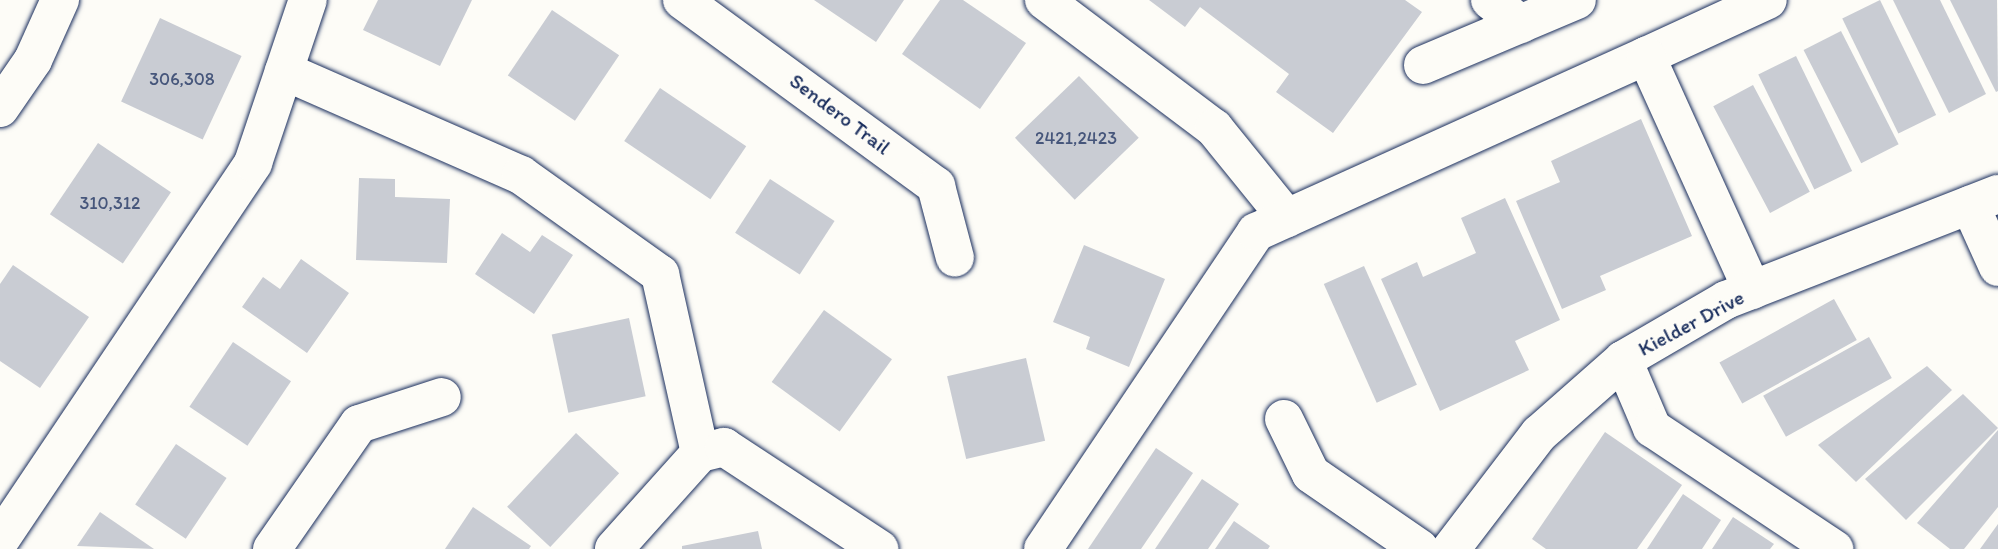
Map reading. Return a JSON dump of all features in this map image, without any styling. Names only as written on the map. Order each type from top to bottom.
[{"type":"street","points":[[0,108],[33,60],[60,0]]},
{"type":"street","points":[[0,540],[253,163],[308,0]]},
{"type":"street","name":"Sendero Trail","points":[[682,0],[936,186],[955,258]]},
{"type":"street","points":[[1044,0],[1214,128],[1287,218]]},
{"type":"street","points":[[1490,0],[1521,24]]},
{"type":"street","points":[[1423,65],[1577,0]]},
{"type":"street","points":[[1044,549],[1256,232],[1768,0]]},
{"type":"street","points":[[1646,55],[1752,290]]},
{"type":"street","points":[[284,71],[521,175],[660,274],[700,453]]},
{"type":"street","points":[[1984,200],[1998,267]]},
{"type":"street","name":"Kielder Drive","points":[[1451,549],[1539,434],[1623,360],[1726,300],[1984,200]]},
{"type":"street","points":[[1623,360],[1652,428],[1834,549]]},
{"type":"street","points":[[272,549],[359,424],[442,397]]},
{"type":"street","points":[[1284,419],[1311,474],[1420,549]]},
{"type":"street","points":[[614,549],[700,453],[724,447],[879,549]]},
{"type":"building","points":[[378,0],[472,0],[440,66],[363,30]]},
{"type":"building","points":[[814,0],[904,0],[876,42]]},
{"type":"building","points":[[940,0],[963,0],[1026,43],[980,109],[902,54]]},
{"type":"building","points":[[1149,0],[1405,0],[1422,12],[1333,133],[1276,92],[1289,74],[1200,7],[1185,27]]},
{"type":"building","points":[[1880,0],[1936,115],[1898,133],[1842,18]]},
{"type":"building","points":[[1893,0],[1940,0],[1986,94],[1949,113]]},
{"type":"building","points":[[1950,0],[1997,0],[1998,91],[1996,92]]},
{"type":"building","points":[[552,10],[619,55],[575,121],[508,75]]},
{"type":"building","points":[[160,18],[242,56],[203,139],[121,101]]},
{"type":"building","points":[[1841,31],[1899,144],[1861,163],[1804,50]]},
{"type":"building","points":[[1796,56],[1852,171],[1814,189],[1758,74]]},
{"type":"building","points":[[1079,76],[1139,138],[1075,200],[1015,138]]},
{"type":"building","points":[[1753,85],[1810,192],[1770,213],[1713,106]]},
{"type":"building","points":[[660,88],[746,146],[710,199],[624,141]]},
{"type":"building","points":[[1641,119],[1692,236],[1600,276],[1606,290],[1562,309],[1516,201],[1560,182],[1551,161]]},
{"type":"building","points":[[98,143],[171,192],[123,264],[50,214]]},
{"type":"building","points":[[359,178],[395,179],[395,197],[450,199],[447,263],[356,260]]},
{"type":"building","points":[[770,179],[835,221],[800,275],[735,233]]},
{"type":"building","points":[[1505,198],[1560,320],[1515,341],[1529,370],[1440,411],[1381,279],[1417,262],[1423,277],[1476,253],[1461,218]]},
{"type":"building","points":[[502,233],[530,252],[542,235],[573,255],[534,314],[475,274]]},
{"type":"building","points":[[1084,245],[1165,279],[1129,367],[1086,349],[1090,337],[1053,322]]},
{"type":"building","points":[[301,259],[349,293],[307,353],[242,307],[263,277],[280,289]]},
{"type":"building","points":[[13,265],[89,317],[40,388],[0,361],[0,284]]},
{"type":"building","points":[[1364,266],[1417,385],[1377,403],[1324,284]]},
{"type":"building","points":[[1834,299],[1857,340],[1742,404],[1719,363]]},
{"type":"building","points":[[824,310],[892,359],[840,431],[772,382]]},
{"type":"building","points":[[629,318],[646,396],[568,413],[552,334]]},
{"type":"building","points":[[1869,337],[1892,378],[1786,437],[1763,396]]},
{"type":"building","points":[[233,342],[291,381],[247,446],[189,407]]},
{"type":"building","points":[[1026,358],[1045,441],[966,459],[947,376]]},
{"type":"building","points":[[1927,366],[1952,390],[1856,482],[1818,445]]},
{"type":"building","points":[[1963,394],[1998,428],[1906,520],[1865,479]]},
{"type":"building","points":[[1998,430],[1998,507],[1964,549],[1950,549],[1917,523]]},
{"type":"building","points":[[1605,432],[1682,485],[1637,549],[1546,549],[1532,539]]},
{"type":"building","points":[[576,433],[619,473],[550,547],[507,507]]},
{"type":"building","points":[[176,444],[227,478],[186,539],[135,505]]},
{"type":"building","points":[[1156,448],[1193,473],[1141,549],[1088,549]]},
{"type":"building","points":[[1202,479],[1239,504],[1208,549],[1155,549]]},
{"type":"building","points":[[1683,494],[1721,520],[1702,549],[1647,549]]},
{"type":"building","points":[[473,507],[531,546],[529,549],[445,549]]},
{"type":"building","points":[[100,512],[154,549],[77,546]]},
{"type":"building","points":[[1733,517],[1774,544],[1770,549],[1712,549]]},
{"type":"building","points":[[1234,521],[1270,546],[1268,549],[1215,549]]},
{"type":"building","points":[[1998,524],[1998,549],[1980,549]]},
{"type":"building","points":[[758,531],[762,549],[682,549],[682,546]]}]
